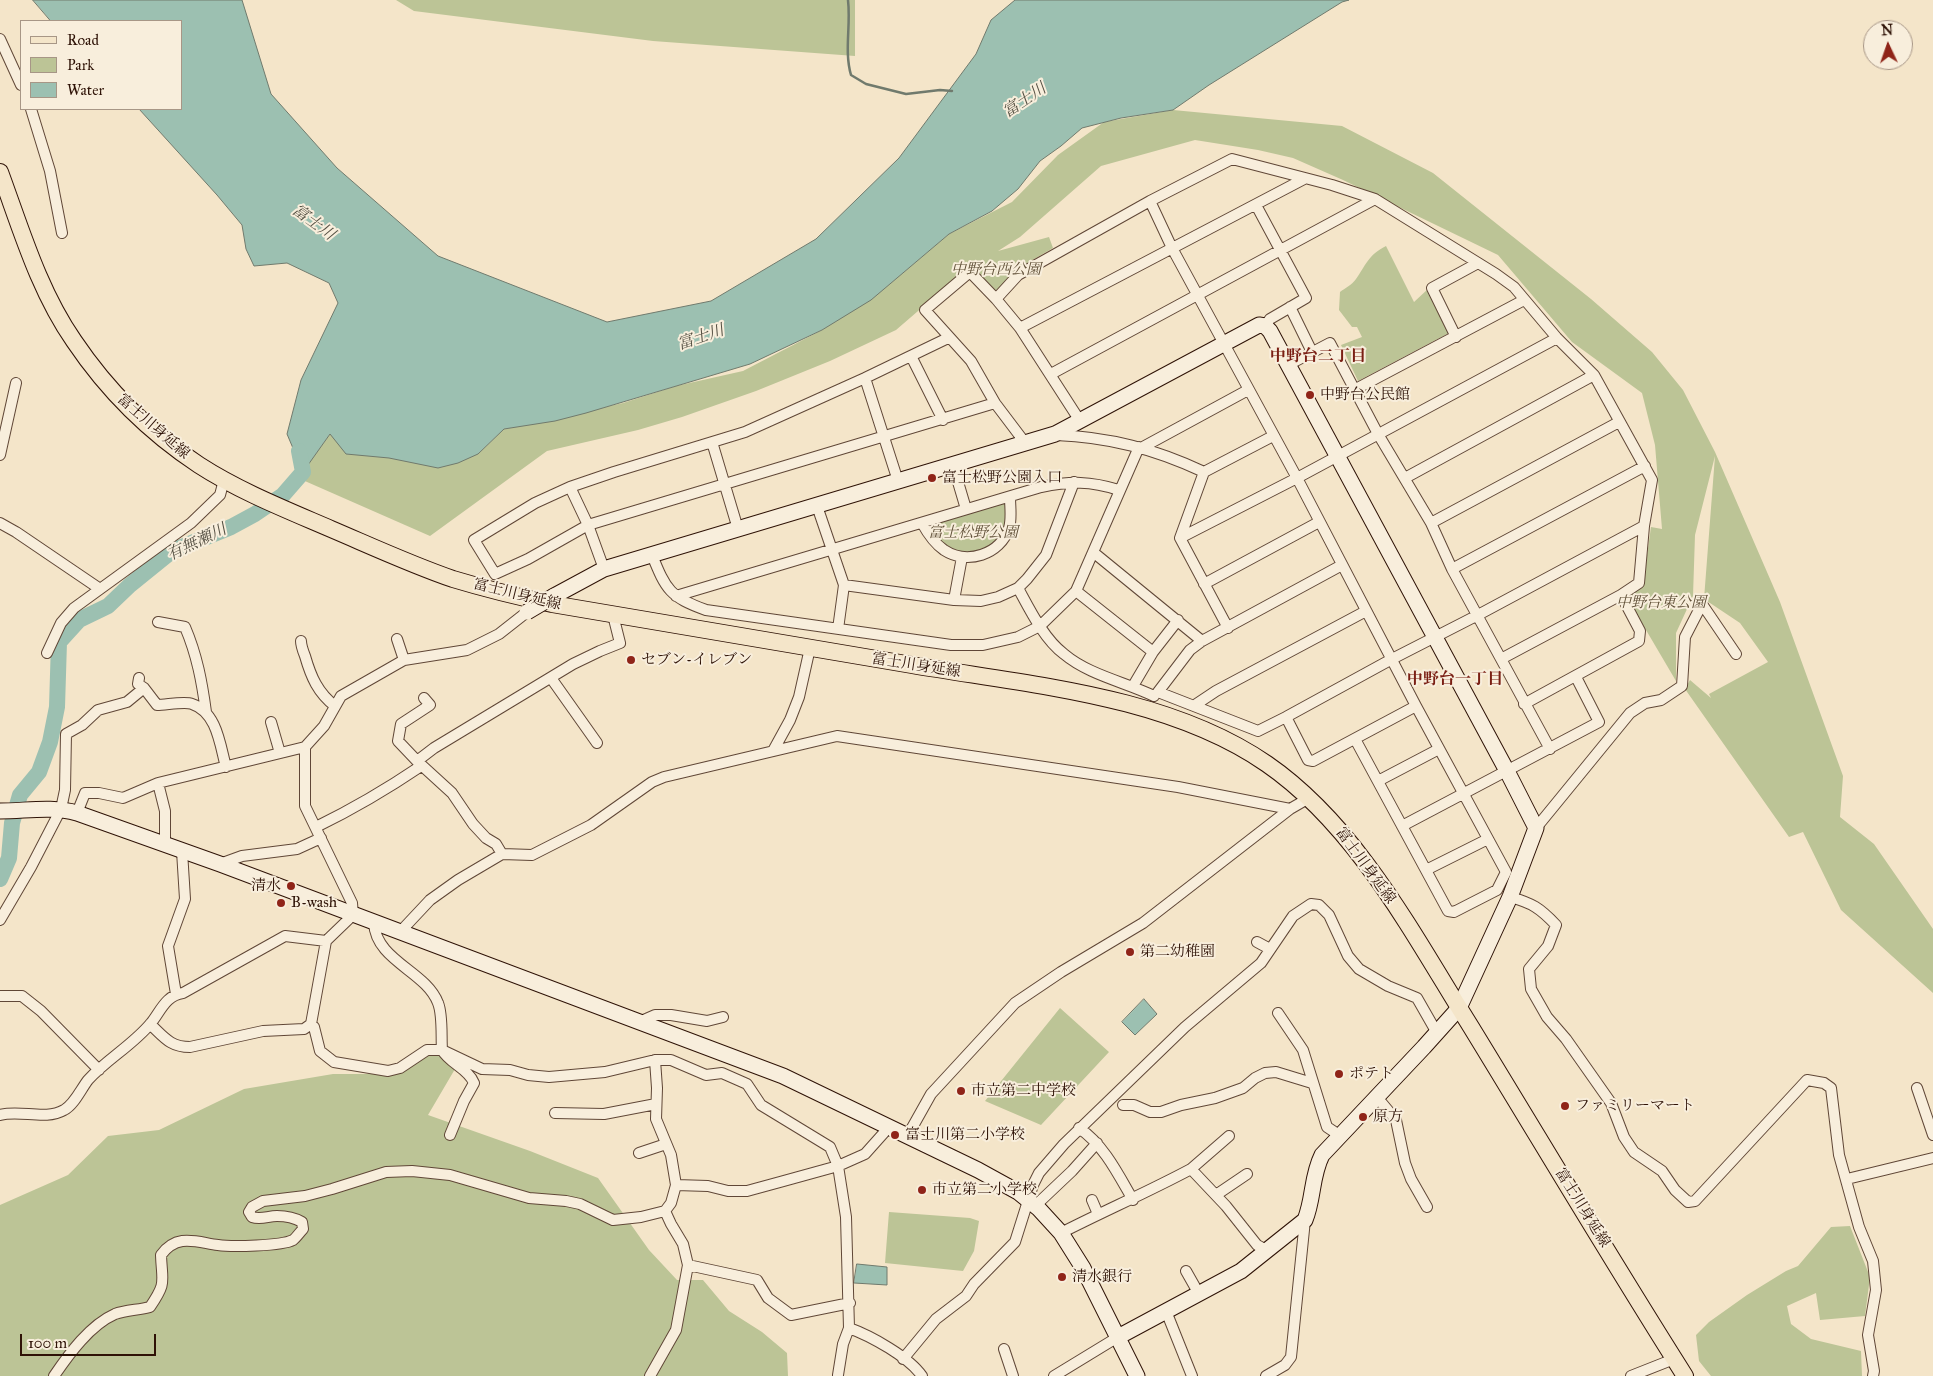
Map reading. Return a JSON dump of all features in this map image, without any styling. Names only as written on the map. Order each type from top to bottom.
[{"type":"main road","name":"富士川身延線","points":[[0,172],[34,264],[57,314],[98,375],[128,409],[163,439],[198,465],[225,481],[389,554],[452,578],[552,604],[1081,694],[1183,720],[1225,739],[1268,764],[1309,798],[1357,849],[1459,1008],[1670,1361],[1685,1376]]},
{"type":"street","points":[[2,47],[20,83]]},
{"type":"street","points":[[31,110],[50,171],[62,233]]},
{"type":"street","points":[[996,299],[1018,275],[1232,159],[1332,185],[1375,199],[1496,274],[1514,287],[1556,338],[1594,375],[1652,480],[1644,526],[1639,583],[1621,595],[1501,659]]},
{"type":"street","points":[[1020,328],[1304,179]]},
{"type":"street","points":[[1051,374],[1375,199]]},
{"type":"street","points":[[1150,202],[1223,344],[1297,478],[1416,706],[1506,872],[1497,890],[1454,912],[1448,911],[1356,739]]},
{"type":"street","points":[[1256,205],[1306,298],[1270,319],[1265,326]]},
{"type":"street","points":[[1456,337],[1432,288],[1478,263]]},
{"type":"street","points":[[1026,444],[995,403],[971,361],[948,338],[925,310],[970,272],[1020,328],[1080,421]]},
{"type":"street","points":[[1354,390],[1524,300]]},
{"type":"street","points":[[1290,308],[1312,352]]},
{"type":"street","points":[[77,813],[85,793],[99,793],[123,798],[158,784],[306,747],[324,726],[341,696],[404,660],[467,650],[499,634],[527,612],[604,569],[1055,434],[1259,325],[1265,326],[1270,331],[1508,771],[1536,828]]},
{"type":"street","points":[[948,338],[746,432],[570,487],[535,503],[474,540],[496,574],[528,559],[588,525],[995,403]]},
{"type":"street","points":[[1180,538],[1337,457],[1556,338]]},
{"type":"street","points":[[1288,365],[1330,343],[1378,434],[1431,522],[1452,569],[1550,749]]},
{"type":"street","points":[[911,356],[943,420]]},
{"type":"street","points":[[1405,478],[1594,375]]},
{"type":"street","points":[[865,378],[898,481]]},
{"type":"street","points":[[0,454],[16,383]]},
{"type":"street","points":[[652,555],[663,581],[676,596],[706,610],[950,645],[984,645],[1018,637],[1040,626],[1076,591],[1119,490],[1141,447],[1248,390]]},
{"type":"street","points":[[1431,522],[1619,422]]},
{"type":"street","points":[[1055,434],[1085,436],[1141,447],[1176,459],[1204,472]]},
{"type":"street","points":[[1228,628],[1180,538],[1204,472],[1273,436]]},
{"type":"street","points":[[712,442],[738,529]]},
{"type":"street","points":[[953,465],[966,509]]},
{"type":"street","points":[[1452,569],[1645,466]]},
{"type":"street","points":[[47,653],[61,624],[74,608],[191,522],[220,495],[225,481]]},
{"type":"street","points":[[676,596],[1041,487],[1074,482],[1099,484],[1119,490]]},
{"type":"street","points":[[844,585],[954,600],[981,601],[998,597],[1018,588],[1046,555],[1074,482]]},
{"type":"street","points":[[570,487],[588,525],[604,569]]},
{"type":"street","points":[[922,523],[932,540],[944,550],[962,557],[983,555],[998,546],[1009,529],[1011,520],[1010,497]]},
{"type":"street","points":[[817,506],[844,585],[838,629]]},
{"type":"street","points":[[0,522],[100,589]]},
{"type":"street","points":[[1204,584],[1319,522]]},
{"type":"street","points":[[1342,566],[1202,641],[1190,650],[1158,692],[1258,731],[1644,526]]},
{"type":"street","points":[[1093,552],[1202,641]]},
{"type":"street","points":[[954,600],[962,557]]},
{"type":"street","points":[[1018,588],[1040,626],[1063,654],[1089,670],[1154,696]]},
{"type":"street","points":[[1076,591],[1153,652]]},
{"type":"street","points":[[1524,704],[1639,641],[1640,630],[1621,595]]},
{"type":"street","points":[[1266,1376],[1285,1365],[1292,1357],[1304,1220],[1308,1211],[1315,1169],[1322,1155],[1459,1008],[1510,897],[1536,828],[1630,713],[1645,703],[1661,700],[1682,686],[1685,637],[1702,604],[1736,654]]},
{"type":"street","points":[[1195,705],[1216,691],[1366,611]]},
{"type":"street","points":[[316,827],[348,812],[381,793],[419,764],[434,748],[587,657],[620,643],[613,615]]},
{"type":"street","points":[[1133,686],[1153,652],[1178,620]]},
{"type":"street","points":[[158,622],[185,628],[194,646],[199,665],[206,712],[217,731],[226,767]]},
{"type":"street","points":[[397,639],[404,660]]},
{"type":"street","points":[[300,641],[309,672],[315,684],[324,697],[335,706]]},
{"type":"street","points":[[773,751],[790,720],[799,697],[810,648]]},
{"type":"street","points":[[1402,826],[1598,722],[1576,677]]},
{"type":"street","points":[[139,678],[138,684],[144,688],[157,705],[191,703],[206,712]]},
{"type":"street","points":[[551,678],[597,743]]},
{"type":"street","points":[[0,920],[31,867],[61,809],[65,790],[66,734],[82,726],[98,710],[127,702],[144,688]]},
{"type":"street","points":[[424,698],[430,705],[401,724],[398,741],[419,764],[452,793],[473,824],[486,838],[496,844],[502,854]]},
{"type":"street","points":[[1286,717],[1308,760],[1313,761],[1416,706]]},
{"type":"street","points":[[271,722],[280,753]]},
{"type":"street","points":[[400,932],[430,900],[458,880],[502,854],[532,855],[591,825],[652,782],[837,736],[1178,787],[1290,809]]},
{"type":"street","points":[[150,1024],[169,1042],[178,1047],[190,1047],[263,1031],[304,1029],[311,1024],[326,941],[352,915],[352,903],[305,806],[306,747]]},
{"type":"street","points":[[1378,781],[1439,749]]},
{"type":"street","points":[[158,784],[165,811],[165,845]]},
{"type":"street","points":[[908,1135],[931,1094],[1015,1003],[1061,972],[1143,923],[1290,809],[1309,798]]},
{"type":"street","points":[[2,812],[42,808],[61,809],[77,813],[220,864],[783,1076],[890,1126],[1006,1185],[1031,1203],[1061,1233],[1083,1268],[1137,1376]]},
{"type":"street","points":[[220,864],[242,856],[297,850],[321,838]]},
{"type":"street","points":[[1426,870],[1488,839]]},
{"type":"street","points":[[176,994],[168,946],[185,900],[182,851]]},
{"type":"street","points":[[1510,897],[1540,908],[1556,924],[1548,946],[1529,969],[1531,989],[1548,1017],[1566,1039],[1610,1103],[1624,1137],[1634,1152],[1662,1171],[1674,1190],[1688,1202],[1696,1201],[1807,1080],[1824,1083],[1832,1088],[1839,1155],[1859,1227],[1873,1261],[1876,1290],[1868,1335],[1874,1371],[1872,1376]]},
{"type":"street","points":[[903,1359],[936,1319],[966,1296],[974,1284],[1015,1242],[1031,1203],[1039,1173],[1079,1128],[1185,1027],[1261,963],[1293,916],[1311,904],[1319,905],[1329,915],[1348,956],[1359,969],[1375,979],[1417,998],[1437,1033]]},
{"type":"street","points":[[374,923],[375,931],[383,946],[430,990],[439,1004],[442,1050],[445,1056],[471,1076],[474,1083],[464,1100],[450,1135]]},
{"type":"street","points":[[0,1115],[52,1114],[66,1110],[99,1070],[150,1024],[163,1005],[176,994],[182,993],[285,936],[326,941]]},
{"type":"street","points":[[1257,942],[1270,949]]},
{"type":"street","points":[[0,996],[22,996],[41,1011],[99,1070]]},
{"type":"street","points":[[639,1022],[653,1011],[707,1021],[723,1017]]},
{"type":"street","points":[[1278,1013],[1303,1050],[1327,1127],[1339,1135]]},
{"type":"street","points":[[311,1024],[314,1027],[320,1050],[334,1062],[388,1071],[400,1068],[412,1058],[427,1050],[442,1050],[482,1069],[510,1070],[528,1075],[549,1077],[605,1072],[655,1060],[671,1060],[706,1075],[722,1073],[747,1084],[761,1105],[830,1147],[838,1166],[846,1217],[847,1284],[850,1303],[849,1328],[843,1344],[838,1375]]},
{"type":"street","points":[[54,1376],[72,1351],[93,1330],[115,1314],[150,1307],[161,1292],[164,1279],[161,1255],[167,1246],[178,1241],[192,1240],[221,1246],[276,1244],[293,1240],[303,1229],[302,1222],[296,1219],[276,1216],[259,1219],[252,1217],[250,1212],[252,1207],[263,1201],[305,1196],[386,1172],[412,1171],[450,1175],[529,1198],[573,1202],[613,1220],[641,1218],[665,1211],[671,1203],[676,1185],[671,1155],[656,1119],[658,1088],[655,1060]]},
{"type":"street","points":[[1123,1106],[1134,1105],[1150,1112],[1162,1112],[1181,1105],[1215,1098],[1243,1088],[1255,1078],[1265,1073],[1276,1072],[1312,1083]]},
{"type":"street","points":[[1918,1088],[1933,1135]]},
{"type":"street","points":[[1376,1096],[1396,1120],[1405,1163],[1411,1179],[1427,1207]]},
{"type":"street","points":[[555,1113],[604,1114],[656,1104]]},
{"type":"street","points":[[676,1185],[708,1186],[728,1191],[747,1191],[838,1166],[864,1154],[890,1126]]},
{"type":"street","points":[[1079,1128],[1090,1135],[1107,1155],[1133,1200]]},
{"type":"street","points":[[1061,1233],[1098,1214],[1133,1200],[1191,1169],[1229,1136]]},
{"type":"street","points":[[1031,1203],[1072,1172],[1097,1143]]},
{"type":"street","points":[[639,1153],[666,1144]]},
{"type":"street","points":[[1847,1179],[1933,1158]]},
{"type":"street","points":[[1191,1169],[1216,1195],[1257,1245],[1268,1251]]},
{"type":"street","points":[[1216,1195],[1247,1174]]},
{"type":"street","points":[[1092,1200],[1098,1214]]},
{"type":"street","points":[[650,1376],[676,1330],[688,1265],[683,1244],[665,1211]]},
{"type":"street","points":[[1054,1376],[1118,1337],[1241,1271],[1304,1220]]},
{"type":"street","points":[[688,1265],[757,1280],[768,1298],[791,1315],[850,1303]]},
{"type":"street","points":[[1186,1271],[1199,1294]]},
{"type":"street","points":[[1166,1312],[1192,1376]]},
{"type":"street","points":[[849,1328],[860,1332],[903,1359],[922,1376]]},
{"type":"street","points":[[1004,1349],[1013,1376]]},
{"type":"street","points":[[1631,1376],[1670,1361]]},
{"type":"green space","points":[[396,0],[855,0],[855,56],[653,41],[414,11]]},
{"type":"green space","points":[[1173,110],[1342,126],[1433,173],[1591,299],[1652,352],[1683,390],[1715,452],[1780,602],[1843,776],[1840,817],[1874,844],[1933,929],[1933,993],[1841,910],[1803,832],[1789,837],[1685,689],[1690,680],[1711,698],[1709,694],[1768,662],[1740,623],[1704,599],[1715,456],[1695,535],[1693,596],[1676,633],[1676,681],[1626,596],[1643,584],[1651,527],[1662,529],[1655,445],[1642,393],[1572,342],[1498,255],[1293,158],[1258,150],[1195,140],[1101,166],[1020,237],[998,251],[1049,237],[1053,248],[1017,269],[996,294],[971,267],[896,330],[830,361],[756,391],[682,417],[638,430],[547,451],[430,536],[298,478],[330,434],[478,454],[504,429],[623,403],[676,386],[743,371],[822,330],[887,286],[949,234],[1012,202],[1058,155],[1104,122]]},
{"type":"green space","points":[[1386,246],[1414,302],[1428,289],[1449,333],[1358,381],[1341,345],[1362,337],[1357,327],[1352,327],[1339,310],[1340,292],[1354,281],[1371,257]]},
{"type":"green space","name":"富士松野公園","points":[[1006,501],[1007,521],[1003,535],[991,547],[975,553],[958,553],[951,550],[938,539],[928,524]]},
{"type":"green space","points":[[1060,1008],[1109,1052],[1041,1125],[985,1101]]},
{"type":"green space","points":[[437,1052],[455,1069],[428,1115],[530,1151],[598,1178],[649,1250],[677,1280],[703,1280],[729,1311],[762,1332],[787,1353],[788,1376],[0,1376],[0,1205],[68,1175],[108,1136],[159,1130],[244,1089],[333,1074],[388,1074]]},
{"type":"green space","points":[[889,1212],[970,1218],[979,1221],[974,1251],[963,1271],[885,1263]]},
{"type":"green space","points":[[1850,1226],[1870,1277],[1865,1316],[1820,1320],[1816,1293],[1787,1306],[1791,1324],[1811,1339],[1861,1351],[1862,1376],[1711,1376],[1699,1361],[1696,1335],[1709,1322],[1747,1295],[1786,1271],[1798,1266],[1831,1227]]},
{"type":"water","name":"富士川","points":[[33,0],[242,0],[271,94],[337,168],[438,256],[607,322],[711,301],[816,239],[899,158],[976,54],[991,20],[1015,0],[1349,0],[1342,2],[1209,85],[1173,110],[1121,118],[1082,128],[1040,161],[1018,189],[992,211],[949,234],[871,300],[822,330],[750,364],[586,413],[555,421],[504,429],[478,454],[458,463],[438,468],[389,458],[346,454],[330,434],[303,472],[287,434],[301,380],[338,303],[329,283],[287,263],[254,266],[246,249],[242,225],[140,110],[182,110],[182,20],[50,20]]},
{"type":"water","points":[[1144,999],[1157,1014],[1135,1035],[1122,1022]]},
{"type":"water","points":[[857,1264],[887,1267],[887,1285],[854,1283]]},
{"type":"waterway","points":[[848,0],[848,57],[851,75],[866,84],[906,94],[940,90],[952,91]]},
{"type":"waterway","name":"有無瀬川","points":[[0,879],[9,858],[12,823],[20,795],[39,772],[50,742],[57,707],[59,642],[79,620],[108,606],[130,585],[172,551],[231,527],[255,514],[283,495],[303,472],[299,451]]},
{"type":"place","name":"中野台公民館","points":[[1310,395]]},
{"type":"place","name":"富士松野公園入口","points":[[932,478]]},
{"type":"place","name":"セブン-イレブン","points":[[631,660]]},
{"type":"place","name":"清水","points":[[291,886]]},
{"type":"place","name":"B-wash","points":[[281,903]]},
{"type":"place","name":"第二幼稚園","points":[[1130,952]]},
{"type":"place","name":"ポテト","points":[[1339,1074]]},
{"type":"place","name":"市立第二中学校","points":[[961,1091]]},
{"type":"place","name":"ファミリーマート","points":[[1565,1106]]},
{"type":"place","name":"原方","points":[[1363,1117]]},
{"type":"place","name":"富士川第二小学校","points":[[895,1135]]},
{"type":"place","name":"市立第二小学校","points":[[922,1190]]},
{"type":"place","name":"清水銀行","points":[[1062,1277]]},
{"type":"district","name":"中野台二丁目","points":[[1318,357]]},
{"type":"district","name":"中野台一丁目","points":[[1455,680]]},
{"type":"park label","name":"中野台西公園","points":[[996,270]]},
{"type":"park label","name":"中野台東公園","points":[[1661,603]]}]
